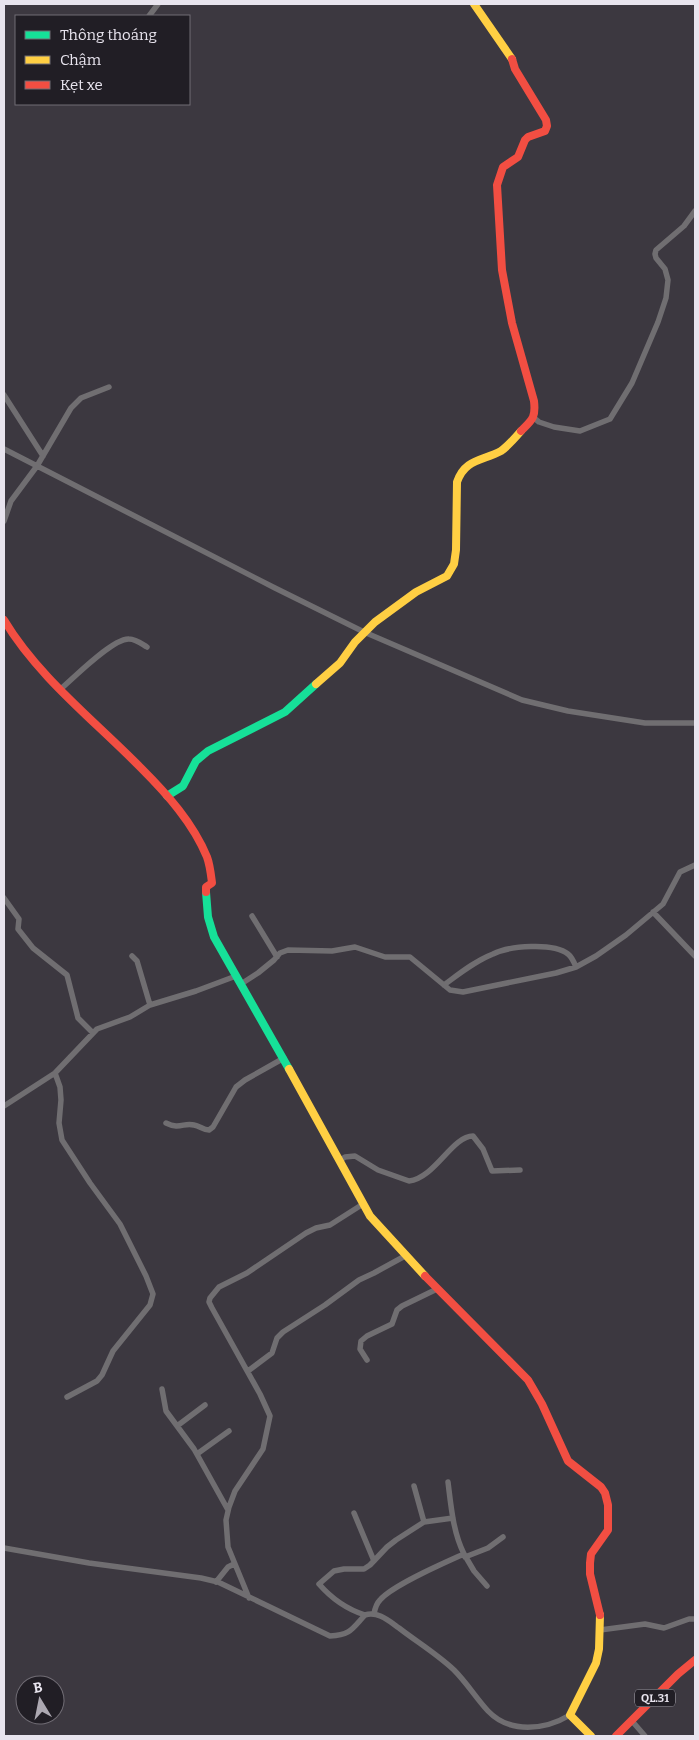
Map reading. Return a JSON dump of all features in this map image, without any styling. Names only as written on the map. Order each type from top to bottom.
[{"type":"main road","points":[[167,796],[183,786],[196,761],[208,750],[285,712],[340,663],[364,632],[416,592],[446,576],[454,564],[457,482],[462,471],[468,464],[502,450],[534,418],[534,401],[506,297],[502,270],[497,185],[503,167],[518,157],[525,140],[545,132],[548,126],[515,69],[512,57],[474,4]]},
{"type":"main road","points":[[4,620],[8,633],[27,655],[60,690],[125,752],[185,816],[199,838],[210,862],[212,883],[206,887],[208,917],[214,937],[284,1058],[362,1204],[405,1256],[528,1380],[542,1404],[568,1461],[606,1493],[608,1530],[591,1554],[590,1563],[590,1574],[600,1616],[596,1663],[570,1715],[590,1736]]},
{"type":"main road","name":"QL.31","points":[[616,1736],[678,1674],[695,1660]]},
{"type":"street","points":[[150,15],[158,4]]},
{"type":"street","points":[[534,418],[539,422],[554,427],[580,431],[610,419],[632,383],[666,298],[668,280],[665,269],[656,258],[656,250],[684,226],[695,212]]},
{"type":"street","points":[[4,521],[11,501],[43,456],[71,408],[81,398],[109,387]]},
{"type":"street","points":[[4,395],[43,456]]},
{"type":"street","points":[[4,449],[364,632],[522,700],[568,711],[645,723],[695,723]]},
{"type":"street","points":[[60,690],[82,669],[120,641],[132,639],[147,647]]},
{"type":"street","points":[[4,1106],[55,1073],[97,1029],[130,1017],[150,1005],[258,973],[280,953],[288,950],[332,951],[355,947],[385,956],[410,957],[450,990],[463,992],[576,967],[608,949],[663,904],[680,872],[695,865]]},
{"type":"street","points":[[4,898],[19,919],[18,929],[33,948],[67,976],[78,1018],[93,1034]]},
{"type":"street","points":[[653,912],[695,956]]},
{"type":"street","points":[[252,916],[277,957]]},
{"type":"street","points":[[444,985],[491,954],[536,946],[557,948],[569,955],[576,967]]},
{"type":"street","points":[[132,956],[137,961],[150,1005]]},
{"type":"street","points":[[166,1123],[175,1127],[193,1124],[202,1129],[209,1130],[213,1127],[236,1088],[245,1080],[284,1058]]},
{"type":"street","points":[[55,1073],[60,1094],[59,1123],[62,1140],[120,1224],[153,1294],[150,1305],[113,1351],[98,1380],[67,1397]]},
{"type":"street","points":[[339,1160],[355,1156],[378,1170],[414,1180],[437,1165],[464,1137],[473,1136],[483,1149],[492,1171],[520,1170]]},
{"type":"street","points":[[249,1598],[228,1547],[226,1520],[235,1492],[263,1449],[270,1416],[210,1302],[214,1292],[219,1287],[246,1273],[306,1233],[316,1228],[330,1225],[362,1204]]},
{"type":"street","points":[[248,1372],[272,1353],[277,1338],[283,1332],[359,1280],[405,1256]]},
{"type":"street","points":[[367,1360],[360,1349],[361,1341],[392,1324],[397,1310],[402,1306],[437,1289]]},
{"type":"street","points":[[162,1389],[166,1411],[197,1454],[228,1510]]},
{"type":"street","points":[[177,1426],[205,1405]]},
{"type":"street","points":[[197,1454],[229,1431]]},
{"type":"street","points":[[448,1482],[459,1544],[464,1556],[486,1586]]},
{"type":"street","points":[[414,1486],[424,1522]]},
{"type":"street","points":[[354,1513],[374,1561]]},
{"type":"street","points":[[453,1518],[424,1522],[386,1547],[364,1569],[344,1568],[334,1571],[319,1584],[335,1601],[352,1611],[365,1615],[379,1615],[446,1663],[490,1713],[502,1721],[530,1728],[552,1724],[570,1715]]},
{"type":"street","points":[[374,1614],[375,1606],[382,1598],[405,1583],[464,1556],[488,1548],[503,1537]]},
{"type":"street","points":[[4,1548],[216,1582],[330,1636],[352,1631],[365,1615]]},
{"type":"street","points":[[216,1582],[228,1567],[234,1564]]},
{"type":"street","points":[[600,1630],[645,1624],[664,1628],[695,1618]]},
{"type":"street","points":[[632,1721],[645,1736]]},
{"type":"traffic: fast","points":[[167,796],[183,786],[196,761],[208,751],[285,712],[316,684]]},
{"type":"traffic: fast","points":[[206,892],[208,917],[214,937],[289,1069]]},
{"type":"traffic: slow","points":[[474,4],[512,59]]},
{"type":"traffic: slow","points":[[316,684],[340,663],[355,642],[375,622],[416,592],[447,576],[454,564],[456,550],[457,482],[460,474],[469,465],[501,451],[521,431]]},
{"type":"traffic: slow","points":[[289,1069],[370,1216],[425,1276]]},
{"type":"traffic: slow","points":[[591,1736],[570,1715],[596,1663],[599,1649],[600,1615]]},
{"type":"traffic: jam","points":[[512,59],[515,69],[546,120],[547,126],[545,131],[528,137],[525,140],[518,157],[503,167],[497,185],[502,270],[512,323],[534,401],[532,418],[521,431]]},
{"type":"traffic: jam","points":[[4,620],[18,641],[50,680],[141,768],[187,821],[208,860],[212,883],[206,887],[206,892]]},
{"type":"traffic: jam","points":[[425,1276],[528,1380],[542,1404],[568,1461],[601,1487],[605,1493],[608,1505],[608,1530],[591,1554],[590,1563],[590,1574],[600,1615]]},
{"type":"traffic: jam","points":[[616,1736],[678,1674],[695,1660]]}]
